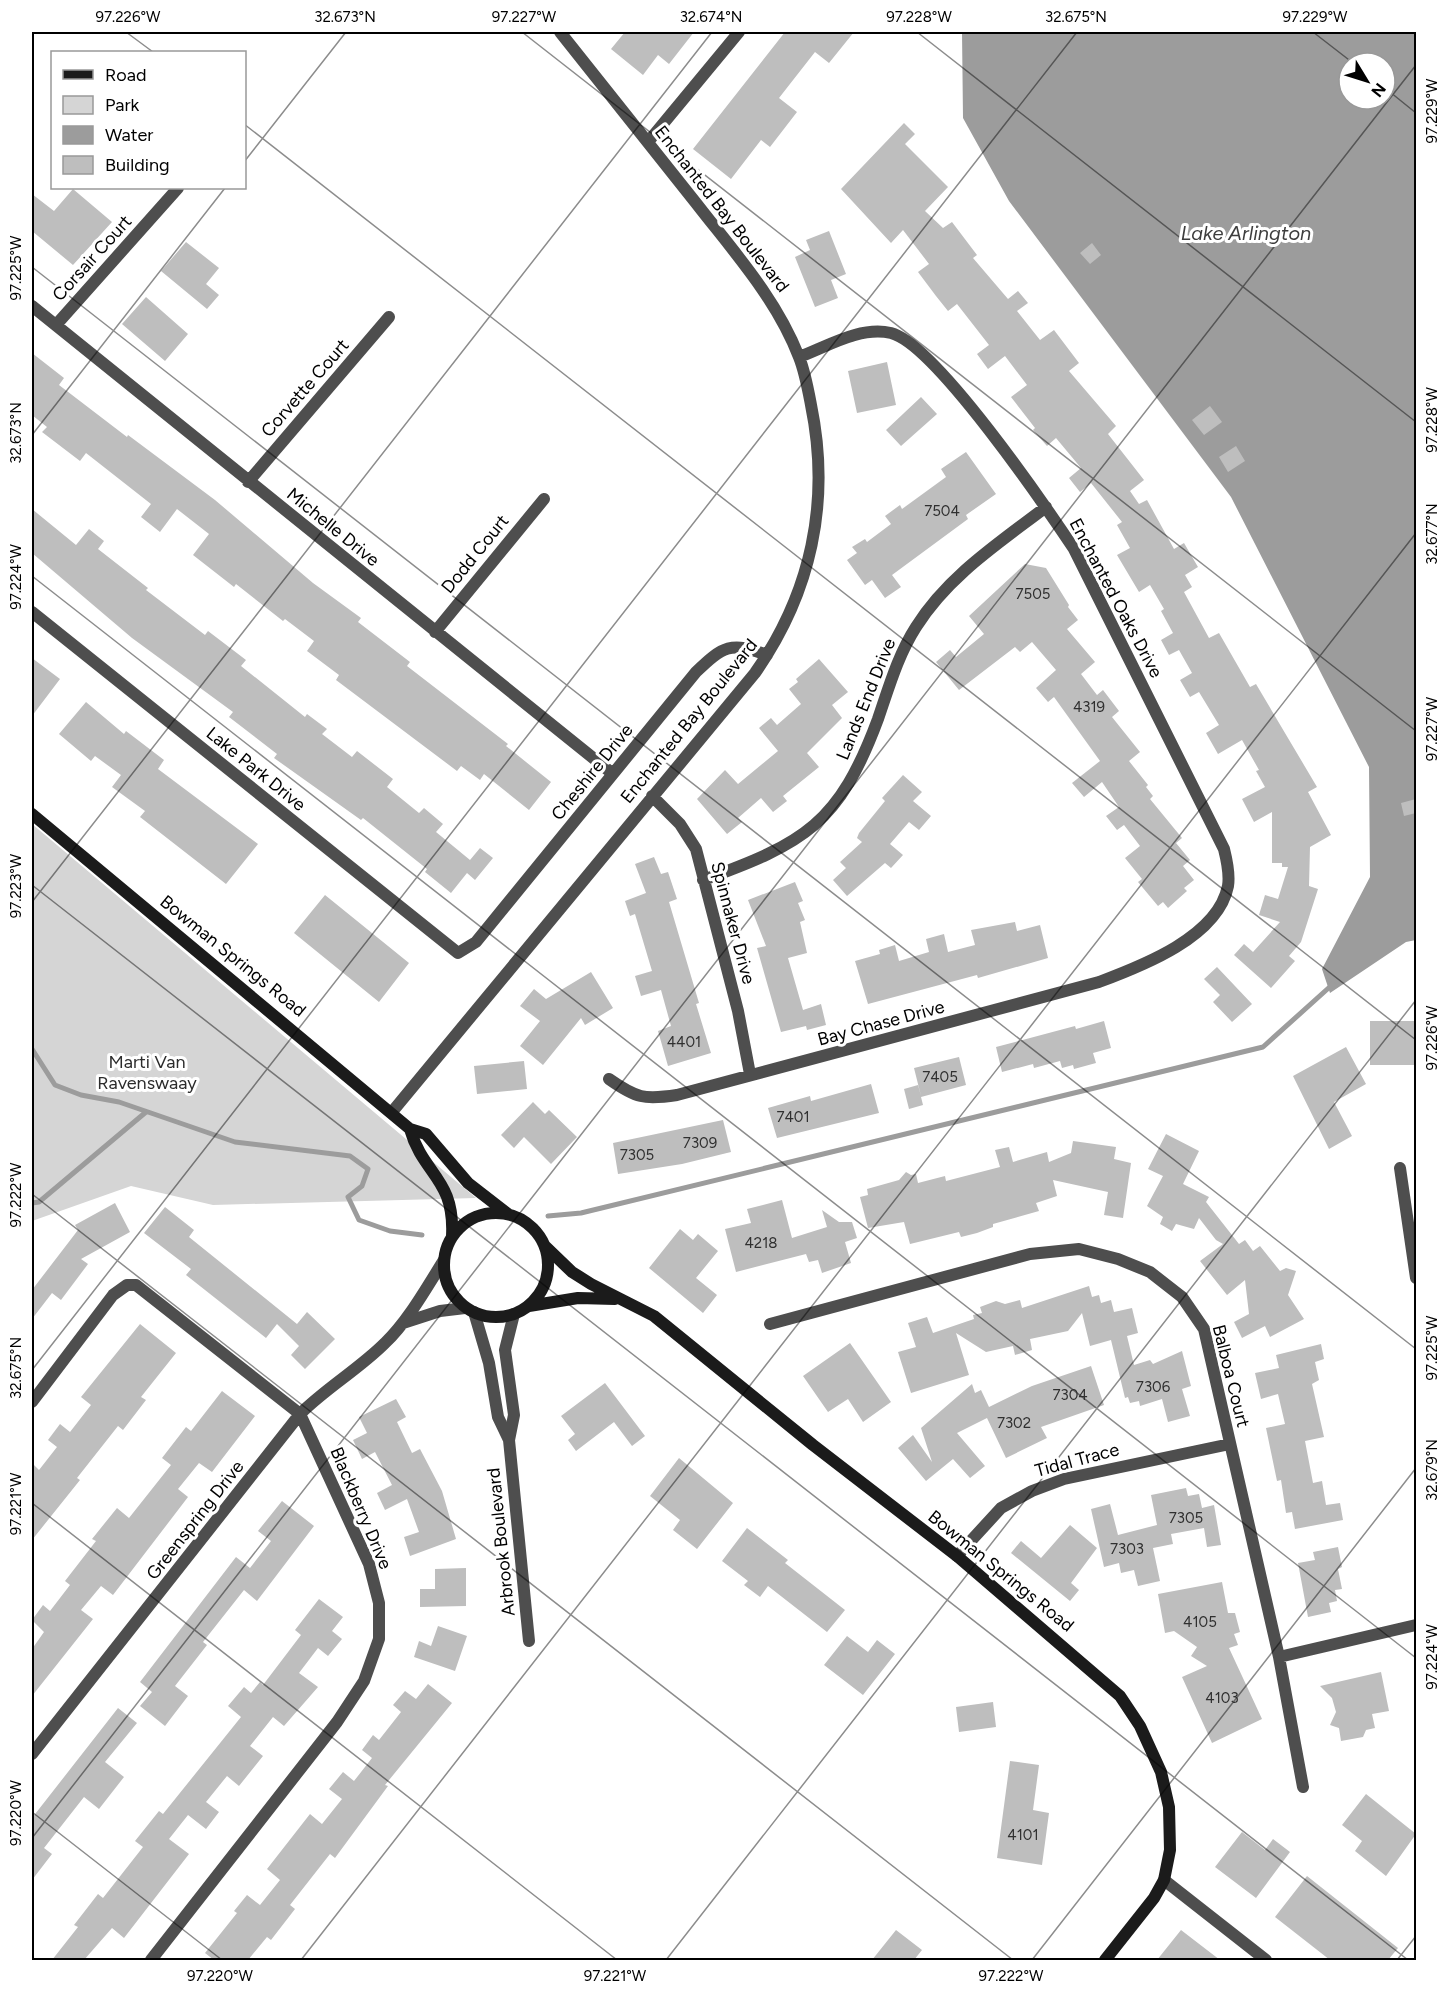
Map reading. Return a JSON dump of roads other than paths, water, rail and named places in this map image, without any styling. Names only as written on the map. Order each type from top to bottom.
[{"type":"street","name":"Enchanted Bay Boulevard","points":[[392,1112],[767,656],[801,585],[813,546],[820,482],[813,418],[800,357],[765,291],[560,32]]},
{"type":"street","points":[[648,142],[739,32]]},
{"type":"street","name":"Corsair Court","points":[[56,325],[177,189]]},
{"type":"street","name":"Michelle Drive","points":[[32,306],[613,774]]},
{"type":"street","name":"Corvette Court","points":[[248,482],[389,317]]},
{"type":"street","name":"Enchanted Oaks Drive","points":[[800,357],[866,331],[892,333],[904,339],[963,396],[1046,507],[1074,549],[1224,849],[1228,885],[1220,905],[1200,930],[1161,954]]},
{"type":"street","name":"Dodd Court","points":[[435,632],[544,500]]},
{"type":"street","name":"Lands End Drive","points":[[703,880],[778,851],[815,825],[831,809],[859,766],[905,645],[917,625],[943,590],[960,574],[1046,507]]},
{"type":"street","name":"Lake Park Drive","points":[[32,612],[458,953]]},
{"type":"street","name":"Cheshire Drive","points":[[458,953],[476,942],[696,672],[712,656],[728,646],[746,647],[767,656]]},
{"type":"street","name":"Spinnaker Drive","points":[[652,796],[680,824],[696,849],[738,1011],[750,1074]]},
{"type":"street","name":"Bowman Springs Road","points":[[32,814],[410,1129],[426,1134],[468,1184],[508,1214]]},
{"type":"street","name":"Bay Chase Drive","points":[[609,1079],[628,1093],[652,1099],[677,1095],[750,1074],[889,1041],[1099,982],[1161,954]]},
{"type":"street","name":"Bowman Springs Road","points":[[410,1129],[414,1143],[449,1196],[453,1216],[452,1237]]},
{"type":"street","points":[[1400,1168],[1416,1278]]},
{"type":"street","points":[[492,1213],[508,1214],[524,1220],[536,1231],[545,1246],[549,1262],[547,1278],[540,1294],[529,1306],[514,1314],[498,1318],[469,1310],[453,1295],[445,1278],[444,1260],[452,1237],[459,1228],[474,1217],[492,1213]]},
{"type":"street","name":"Bowman Springs Road","points":[[545,1246],[572,1272],[654,1316],[957,1556],[1120,1696],[1140,1726],[1161,1772],[1169,1807],[1170,1850],[1164,1880],[1154,1898],[1105,1960]]},
{"type":"street","name":"Balboa Court","points":[[770,1324],[1030,1254],[1079,1249],[1118,1259],[1150,1272],[1182,1298],[1204,1329],[1279,1657],[1303,1787]]},
{"type":"street","name":"Greenspring Drive","points":[[32,1754],[300,1414],[384,1344],[403,1323],[444,1260]]},
{"type":"street","name":"Blackberry Drive","points":[[32,1402],[113,1295],[127,1285],[136,1285],[300,1414],[369,1564],[378,1603],[379,1639],[364,1681],[337,1722],[151,1960]]},
{"type":"street","name":"Bowman Springs Road","points":[[529,1306],[578,1298],[622,1299]]},
{"type":"street","name":"Greenspring Drive","points":[[403,1323],[440,1311],[469,1310]]},
{"type":"street","name":"Arbrook Boulevard","points":[[469,1310],[489,1363],[498,1417],[509,1440]]},
{"type":"street","name":"Arbrook Boulevard","points":[[514,1314],[505,1350],[514,1415],[509,1440],[529,1641]]},
{"type":"street","name":"Tidal Trace","points":[[957,1556],[1000,1508],[1032,1491],[1064,1479],[1230,1444]]},
{"type":"street","points":[[1279,1657],[1416,1625]]},
{"type":"street","points":[[1164,1880],[1266,1960]]},
{"type":"water","name":"Lake Arlington","points":[[962,32],[1416,32],[1416,940],[1406,942],[1330,993],[1322,969],[1370,877],[1369,767],[1231,497],[1009,201],[963,118]]},
{"type":"waterway","points":[[548,1216],[581,1213],[1263,1047],[1333,984]]},
{"type":"waterway","points":[[32,1049],[55,1085],[81,1095],[119,1102],[235,1142],[350,1156],[368,1169],[362,1186],[348,1197],[359,1220],[390,1231],[422,1235]]},
{"type":"waterway","points":[[32,1203],[39,1202],[146,1112]]},
{"type":"park label","name":"Marti Van Ravenswaay","points":[[147,1072]]}]
